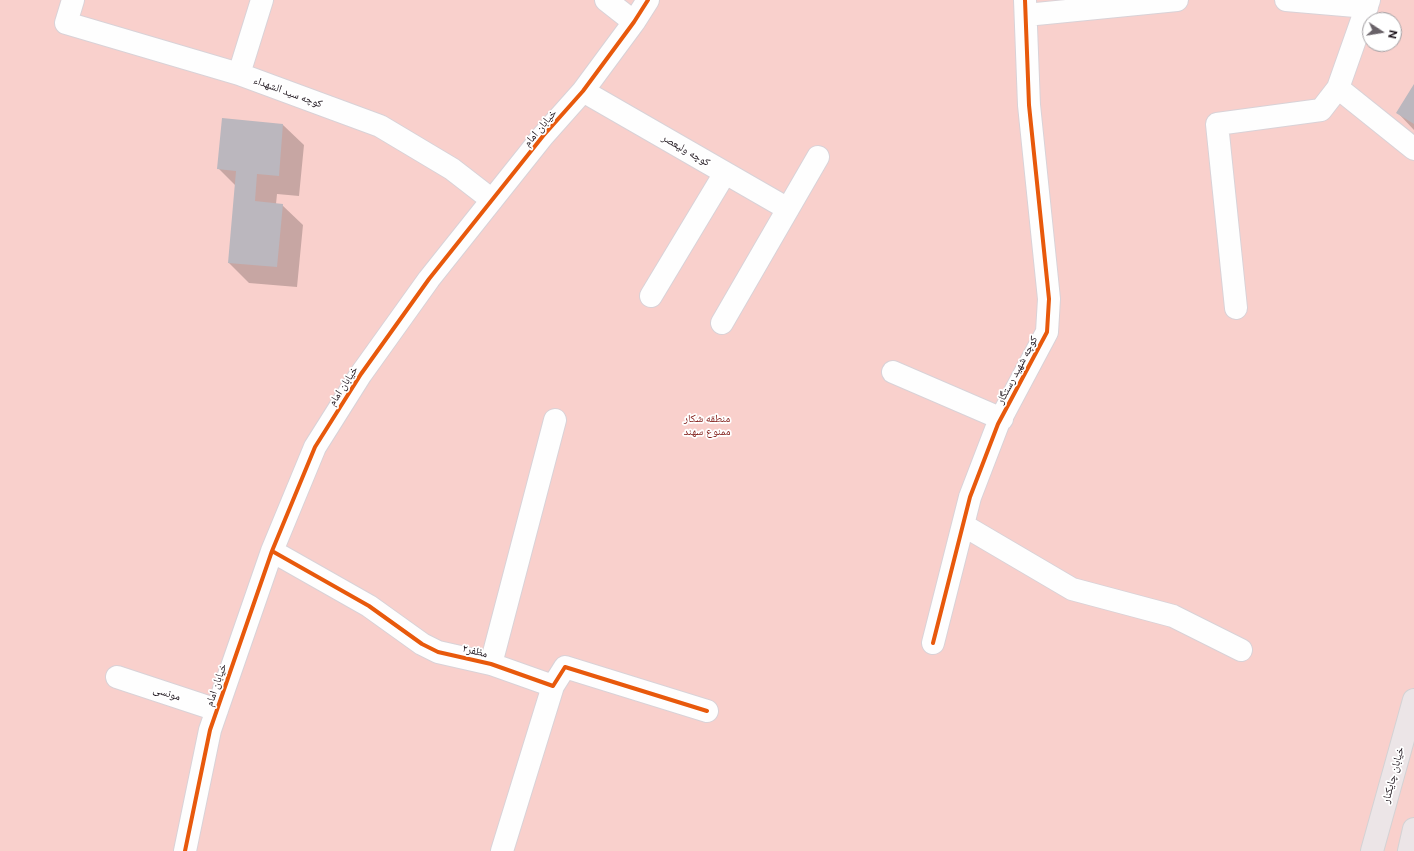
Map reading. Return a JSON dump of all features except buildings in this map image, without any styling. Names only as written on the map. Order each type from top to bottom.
[{"type":"main road","name":"خیابان چایکنار","points":[[1372,851],[1414,700]]},
{"type":"main road","points":[[1409,851],[1414,829]]},
{"type":"street","name":"کوچه سید الشهداء","points":[[73,0],[66,23],[239,74],[380,126],[452,169],[492,200]]},
{"type":"street","points":[[239,74],[262,0]]},
{"type":"street","points":[[606,0],[634,22]]},
{"type":"street","name":"خیابان امام","points":[[185,851],[210,730],[272,551],[315,447],[352,387],[429,279],[543,136],[583,91],[634,22],[648,0]]},
{"type":"street","points":[[1026,8],[1177,0]]},
{"type":"street","points":[[1236,308],[1217,124],[1321,110],[1338,88],[1368,3],[1286,0]]},
{"type":"street","name":"کوچه شهید رستگار","points":[[933,643],[970,498],[1002,419],[1047,332],[1049,305],[1029,104],[1026,8]]},
{"type":"street","points":[[1338,88],[1414,149]]},
{"type":"street","name":"کوچه ولیعصر","points":[[583,91],[788,209]]},
{"type":"street","points":[[722,323],[818,157]]},
{"type":"street","points":[[651,296],[725,173]]},
{"type":"street","points":[[893,372],[1002,419]]},
{"type":"street","points":[[491,664],[555,420]]},
{"type":"street","points":[[963,525],[1072,589],[1173,616],[1241,650]]},
{"type":"street","name":"مظفر۲","points":[[272,551],[369,606],[422,644],[438,652],[491,664],[553,686]]},
{"type":"street","points":[[502,851],[553,686],[565,668],[707,711]]},
{"type":"street","name":"مونسی","points":[[117,677],[218,710]]},
{"type":"green space","name":"منطقه شکار ممنوع سهند","points":[[0,0],[1414,0],[1414,851],[0,851]]},
{"type":"cycle path","points":[[185,851],[210,730],[272,551],[315,447],[361,374],[429,279],[543,136],[583,91],[634,22],[648,0]]},
{"type":"cycle path","points":[[933,643],[970,497],[998,424],[1047,332],[1049,299],[1029,105],[1025,0]]},
{"type":"cycle path","points":[[272,551],[369,606],[422,644],[438,652],[491,664],[553,686],[565,667],[707,711]]}]
